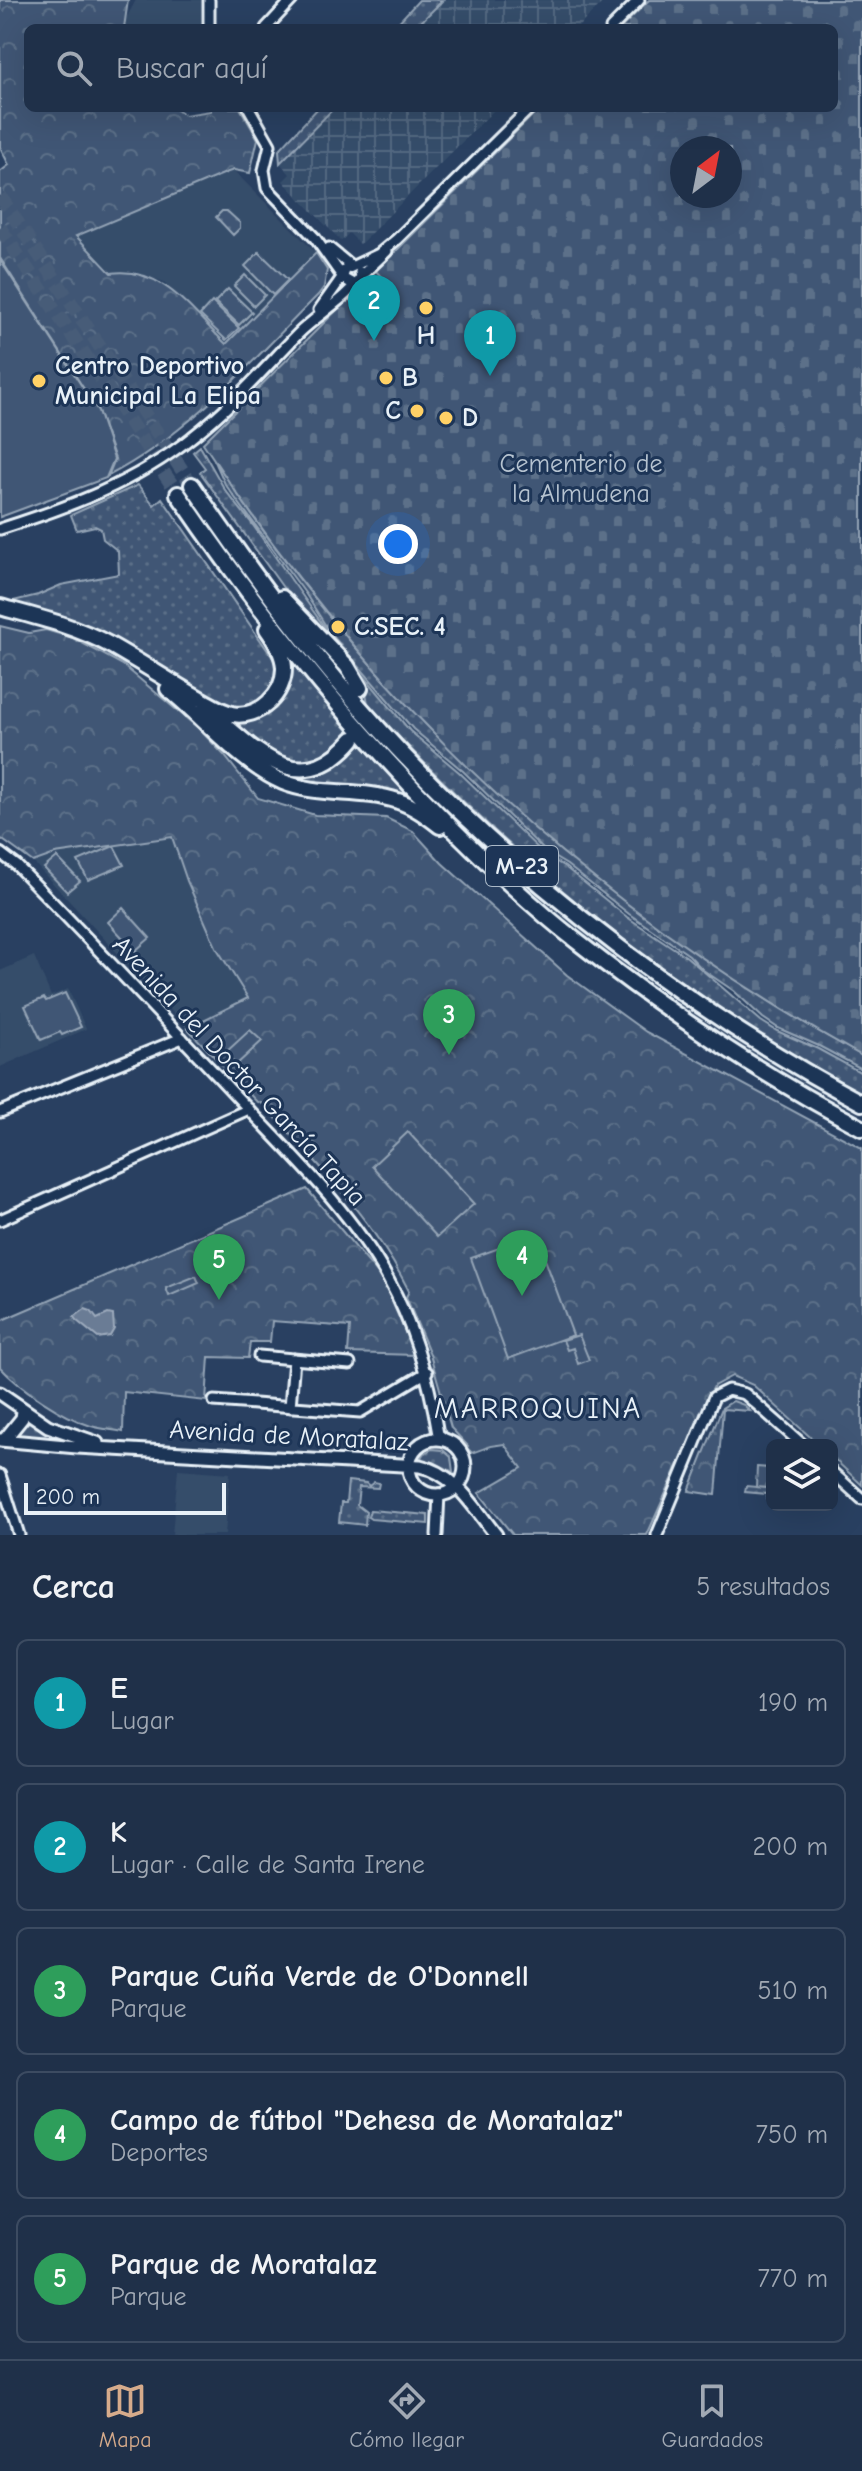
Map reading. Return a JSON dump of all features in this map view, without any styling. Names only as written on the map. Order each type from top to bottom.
[{"type":"highway","name":"M-23","points":[[192,485],[285,617],[342,687],[421,772],[508,855],[601,931],[720,1018],[862,1103]]},
{"type":"highway","name":"M-23","points":[[178,494],[213,545],[333,700],[479,855],[578,943],[691,1025],[794,1092],[862,1128]]},
{"type":"highway","points":[[3,608],[72,628],[131,657],[224,711],[242,714],[267,704],[276,695],[282,681],[283,658],[275,641],[225,572],[213,545]]},
{"type":"highway","points":[[243,559],[260,572],[347,666],[360,688]]},
{"type":"highway","points":[[131,657],[273,777],[308,789],[374,795],[398,801],[424,814],[479,855]]},
{"type":"highway","points":[[180,688],[265,758],[284,766],[307,769],[324,764],[338,757],[353,739]]},
{"type":"main road","name":"Avenida de Moratalaz","points":[[0,1393],[5,1405],[18,1404],[23,1411],[48,1426],[74,1437],[113,1447]]},
{"type":"main road","points":[[2,1441],[22,1418],[23,1411]]},
{"type":"main road","points":[[439,1438],[459,1450],[465,1464],[457,1487],[439,1494],[418,1487],[409,1466],[416,1448],[425,1441],[439,1438]]},
{"type":"main road","name":"Avenida de Moratalaz","points":[[2,1441],[409,1466],[437,1469],[457,1487]]},
{"type":"main road","points":[[457,1487],[496,1535]]},
{"type":"street","points":[[209,0],[209,24]]},
{"type":"street","points":[[270,24],[292,0]]},
{"type":"street","points":[[615,24],[639,0]]},
{"type":"street","points":[[251,112],[270,145],[264,170],[267,188],[315,238],[346,282],[358,279],[371,286]]},
{"type":"street","points":[[310,323],[345,270],[383,251],[397,239],[526,112]]},
{"type":"street","points":[[315,238],[359,270],[358,279],[363,295]]},
{"type":"street","points":[[0,529],[81,502],[121,483],[196,435],[310,323],[379,261],[397,239]]},
{"type":"street","name":"Avenida del Doctor García Tapia","points":[[0,853],[22,871],[182,1038],[342,1212],[387,1277],[406,1315],[427,1372],[439,1438]]},
{"type":"street","points":[[0,1112],[182,1038]]},
{"type":"street","points":[[0,1220],[249,1109]]},
{"type":"street","points":[[259,1356],[350,1364]]},
{"type":"street","points":[[290,1407],[294,1359]]},
{"type":"street","points":[[214,1401],[360,1412],[427,1372]]},
{"type":"street","points":[[657,1535],[714,1397],[728,1390],[745,1394],[796,1439]]},
{"type":"street","points":[[0,1475],[19,1535]]},
{"type":"street","points":[[838,1477],[862,1499]]},
{"type":"street","points":[[437,1535],[439,1494]]},
{"type":"shaded area","points":[[136,0],[201,0],[201,24],[123,24]]},
{"type":"shaded area","points":[[443,0],[605,0],[581,24],[419,24]]},
{"type":"shaded area","points":[[330,112],[492,112],[360,244],[349,233],[341,241],[283,181],[290,174],[280,163]]},
{"type":"shaded area","points":[[234,171],[316,253],[226,343],[164,282],[136,272],[112,272],[76,237],[163,198]]},
{"type":"shaded area","points":[[171,837],[216,947],[249,999],[187,1028],[33,862],[55,854]]},
{"type":"shaded area","points":[[34,956],[51,996],[68,989],[86,1029],[0,1067],[0,971]]},
{"type":"shaded area","points":[[85,1309],[97,1319],[113,1315],[114,1329],[110,1336],[98,1338],[76,1320],[74,1317]]},
{"type":"shaded area","points":[[178,1469],[230,1473],[225,1535],[172,1535]]},
{"type":"green space","points":[[0,0],[128,0],[125,24],[24,24],[24,112],[180,112],[185,115],[242,112],[258,139],[250,173],[228,172],[76,236],[111,273],[146,276],[175,294],[226,344],[316,253],[327,270],[324,287],[194,417],[138,459],[108,476],[115,459],[98,411],[0,258],[0,172],[9,165],[0,147]]},
{"type":"green space","points":[[419,0],[443,0],[419,24],[397,24]]},
{"type":"green space","name":"Cementerio de la Almudena","points":[[649,0],[862,0],[862,1056],[761,996],[666,933],[577,865],[494,792],[415,713],[340,629],[270,539],[203,443],[349,298],[357,306],[383,279],[376,271],[536,112],[838,112],[838,24],[625,24]]},
{"type":"green space","points":[[314,112],[330,112],[280,163],[279,150]]},
{"type":"green space","points":[[227,211],[240,223],[240,228],[233,235],[216,217]]},
{"type":"green space","points":[[259,252],[288,280],[273,295],[245,266]]},
{"type":"green space","name":"Centro Deportivo Municipal La Elipa","points":[[0,260],[98,411],[114,459],[106,478],[0,517]]},
{"type":"green space","points":[[245,275],[265,295],[254,306],[234,286]]},
{"type":"green space","points":[[228,289],[252,312],[239,325],[215,302]]},
{"type":"green space","points":[[212,302],[239,328],[226,340],[200,315]]},
{"type":"green space","points":[[200,446],[225,490],[330,635],[410,731],[459,772],[545,855],[565,867],[627,917],[687,957],[761,1021],[862,1073],[862,1094],[744,1024],[660,967],[571,898],[446,785],[368,704],[365,687],[284,589],[200,472],[205,468],[193,452]]},
{"type":"green space","points":[[214,459],[278,551],[348,638],[422,720],[501,797],[584,869],[673,936],[765,999],[862,1056],[862,1069],[763,1018],[689,955],[547,853],[463,771],[413,729],[331,634],[305,593],[225,484]]},
{"type":"green space","points":[[138,485],[154,505],[162,498],[275,661],[274,678],[268,693],[256,703],[239,708],[219,704],[101,632],[5,603],[38,595],[61,585],[119,574],[118,551],[103,539],[101,529],[95,526],[77,530],[71,515]]},
{"type":"green space","points":[[0,626],[29,633],[46,630],[73,638],[123,665],[198,728],[258,798],[315,815],[386,818],[413,831],[442,863],[567,975],[646,1032],[862,1148],[862,1485],[838,1463],[838,1439],[812,1439],[753,1385],[732,1376],[714,1386],[647,1535],[513,1535],[479,1493],[522,1468],[504,1444],[472,1453],[451,1428],[430,1354],[406,1297],[409,1291],[379,1240],[304,1148],[187,1028],[248,998],[216,947],[187,881],[172,837],[55,854],[33,862],[0,838]]},
{"type":"green space","points":[[289,658],[350,733],[321,759],[306,762],[290,760],[261,744],[233,719],[269,710]]},
{"type":"green space","points":[[357,740],[418,804],[328,788],[273,774],[261,760],[302,767],[325,766],[336,762]]},
{"type":"green space","points":[[114,846],[124,865],[88,880],[78,861]]},
{"type":"green space","points":[[57,857],[80,881],[67,892],[44,868]]},
{"type":"green space","points":[[123,908],[150,938],[135,951],[108,922]]},
{"type":"green space","points":[[65,993],[81,1027],[41,1040],[25,1006]]},
{"type":"green space","points":[[250,1030],[262,1041],[236,1065],[225,1053]]},
{"type":"green space","points":[[408,1132],[474,1204],[437,1237],[372,1166]]},
{"type":"green space","points":[[307,1189],[383,1280],[415,1355],[348,1353],[350,1327],[272,1321],[270,1342],[250,1342],[248,1358],[209,1357],[206,1401],[124,1392],[123,1432],[91,1426],[68,1416],[30,1393],[0,1367],[0,1321]]},
{"type":"green space","points":[[536,1235],[573,1335],[508,1359],[471,1258]]},
{"type":"green space","points":[[196,1276],[199,1283],[169,1296],[166,1288]]},
{"type":"green space","points":[[579,1335],[589,1360],[578,1364],[573,1348],[567,1350],[563,1340]]},
{"type":"green space","points":[[733,1401],[750,1411],[723,1409],[716,1495],[689,1491],[722,1408]]},
{"type":"green space","points":[[28,1419],[75,1441],[76,1442],[14,1436]]},
{"type":"green space","points":[[432,1449],[443,1450],[451,1457],[453,1472],[434,1462],[420,1460]]},
{"type":"green space","points":[[757,1467],[766,1468],[766,1488],[756,1487]]},
{"type":"green space","points":[[348,1481],[369,1486],[379,1483],[378,1488],[359,1487],[357,1505],[366,1512],[365,1525],[339,1522],[341,1503],[346,1503]]},
{"type":"green space","points":[[746,1486],[766,1488],[766,1494],[745,1492]]},
{"type":"green space","points":[[370,1510],[428,1515],[428,1524],[371,1519],[368,1517]]},
{"type":"tunnel","points":[[0,196],[192,485]]},
{"type":"tunnel","points":[[0,228],[178,494]]},
{"type":"place","name":"H","points":[[426,308]]},
{"type":"place","name":"K","points":[[374,341]]},
{"type":"place","name":"E","points":[[490,376]]},
{"type":"place","name":"B","points":[[386,378]]},
{"type":"place","name":"Centro Deportivo Municipal La Elipa","points":[[39,381]]},
{"type":"place","name":"C","points":[[417,411]]},
{"type":"place","name":"D","points":[[446,418]]},
{"type":"place","name":"C.SEC. 4","points":[[338,627]]},
{"type":"place","name":"Parque Cuña Verde de O'Donnell","points":[[449,1055]]},
{"type":"place","name":"Campo de fútbol \"Dehesa de Moratalaz\"","points":[[522,1296]]},
{"type":"place","name":"Parque de Moratalaz","points":[[219,1300]]},
{"type":"district","name":"MARROQUINA","points":[[538,1408]]}]
